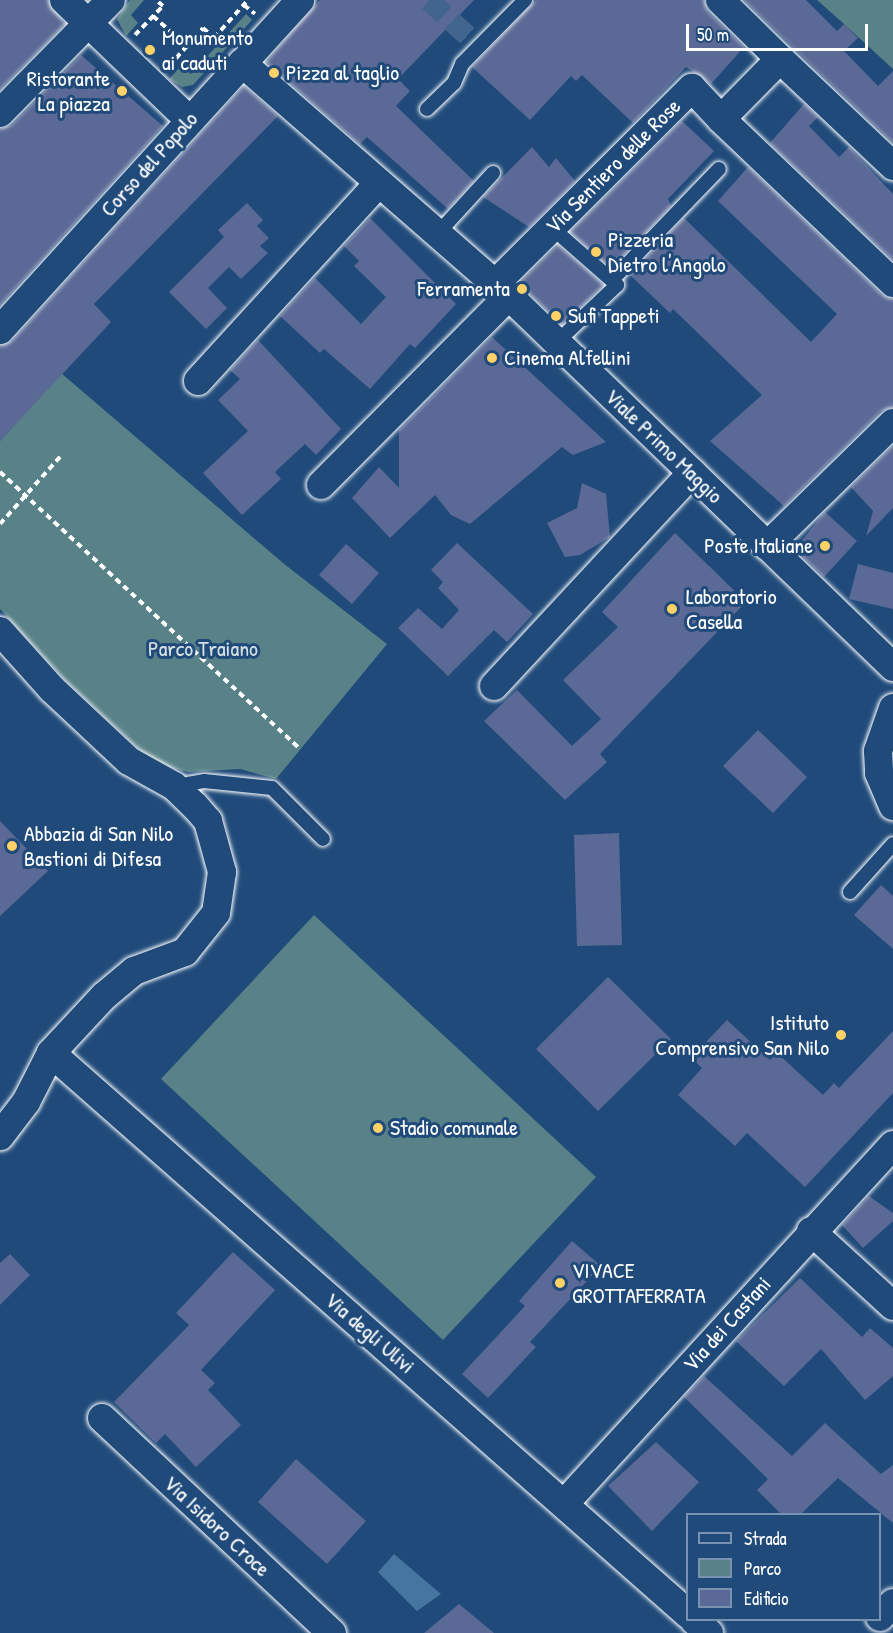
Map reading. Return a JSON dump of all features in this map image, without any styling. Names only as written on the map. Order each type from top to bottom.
[{"type":"street","points":[[64,0],[189,120]]},
{"type":"street","points":[[0,113],[111,0]]},
{"type":"street","name":"Corso del Popolo","points":[[0,330],[300,0]]},
{"type":"street","points":[[720,0],[893,166]]},
{"type":"street","points":[[780,59],[721,119],[893,283]]},
{"type":"street","name":"Viale Primo Maggio","points":[[242,63],[379,183],[439,232],[502,290],[893,667]]},
{"type":"street","name":"Via Sentiero delle Rose","points":[[321,485],[502,290],[551,227],[692,88],[721,119]]},
{"type":"street","points":[[198,381],[379,183]]},
{"type":"street","points":[[767,546],[893,423]]},
{"type":"street","points":[[494,686],[693,473]]},
{"type":"street","points":[[0,631],[52,689],[129,761],[174,786],[208,821],[216,843],[222,872],[216,913],[185,952],[134,971],[104,996],[51,1053],[26,1102],[0,1136]]},
{"type":"street","points":[[893,708],[878,751],[879,773],[893,806]]},
{"type":"street","name":"Via degli Ulivi","points":[[51,1053],[686,1613]]},
{"type":"street","name":"Via dei Castani","points":[[564,1504],[811,1231],[893,1145]]},
{"type":"street","points":[[811,1231],[893,1306]]},
{"type":"street","name":"Via Isidoro Croce","points":[[102,1418],[332,1633]]},
{"type":"street","points":[[881,1615],[893,1603]]},
{"type":"street","points":[[695,1621],[709,1633]]},
{"type":"street","points":[[864,1633],[875,1621]]},
{"type":"lane","points":[[427,109],[454,83],[462,64],[525,0]]},
{"type":"lane","points":[[612,280],[719,170]]},
{"type":"lane","points":[[439,232],[493,173]]},
{"type":"lane","points":[[551,227],[617,285],[557,342]]},
{"type":"lane","points":[[174,786],[204,781],[272,788],[323,839]]},
{"type":"lane","points":[[850,892],[893,844]]},
{"type":"path","points":[[141,29],[162,6],[156,0]]},
{"type":"path","points":[[161,75],[203,28],[214,38],[248,0]]},
{"type":"path","points":[[153,16],[187,46]]},
{"type":"path","points":[[0,524],[60,457]]},
{"type":"path","points":[[0,472],[300,749]]},
{"type":"green space","points":[[130,0],[144,0],[131,15],[138,23],[126,36],[117,19]]},
{"type":"green space","points":[[817,0],[893,0],[893,69],[844,24]]},
{"type":"green space","points":[[246,14],[252,20],[193,85],[182,87],[169,79],[181,66],[191,74]]},
{"type":"green space","name":"Parco Traiano","points":[[61,373],[283,563],[387,644],[276,779],[240,769],[188,772],[154,763],[66,681],[0,609],[0,441]]},
{"type":"green space","name":"Stadio comunale","points":[[314,915],[596,1177],[443,1340],[161,1079]]},
{"type":"water","points":[[394,1554],[441,1594],[417,1611],[378,1572]]},
{"type":"building","points":[[0,0],[48,0],[65,24],[0,89]]},
{"type":"building","points":[[320,0],[474,0],[398,79],[410,91],[396,106],[474,181],[448,209],[367,137],[360,144],[266,62]]},
{"type":"building","points":[[536,0],[704,0],[708,12],[744,47],[711,84],[686,67],[633,123],[582,75],[576,81],[571,76],[530,120],[472,67]]},
{"type":"building","points":[[744,0],[806,0],[837,31],[844,24],[858,38],[844,51],[878,86],[893,71],[893,143]]},
{"type":"building","points":[[81,55],[163,126],[0,305],[0,129],[12,125]]},
{"type":"building","points":[[244,86],[278,116],[94,304],[111,322],[0,441],[0,346],[12,341]]},
{"type":"building","points":[[804,104],[818,117],[809,126],[839,157],[849,147],[893,194],[893,260],[770,143]]},
{"type":"building","points":[[682,121],[714,151],[668,199],[671,206],[611,268],[570,232]]},
{"type":"building","points":[[532,147],[549,167],[556,158],[575,181],[529,227],[483,197]]},
{"type":"building","points":[[748,167],[882,295],[893,299],[893,407],[881,411],[784,506],[710,441],[762,395],[673,309],[670,313],[630,275],[684,218],[811,342],[837,314],[718,201]]},
{"type":"building","points":[[247,203],[263,220],[257,226],[269,238],[260,246],[268,253],[241,279],[229,267],[208,288],[227,308],[206,329],[169,292],[224,237],[218,230]]},
{"type":"building","points":[[370,218],[456,304],[415,348],[410,344],[370,389],[324,349],[320,353],[280,316],[315,278],[361,324],[386,297],[354,266],[359,261],[344,246]]},
{"type":"building","points":[[558,245],[604,285],[562,325],[519,283]]},
{"type":"building","points":[[492,337],[606,442],[573,455],[562,447],[470,524],[451,515],[435,495],[390,538],[352,498],[379,467],[399,488],[399,430]]},
{"type":"building","points":[[258,340],[341,429],[316,455],[305,444],[275,472],[281,479],[242,515],[203,473],[248,431],[218,400],[240,379],[230,370]]},
{"type":"building","points":[[893,446],[893,508],[866,536],[873,511],[851,487]]},
{"type":"building","points":[[582,483],[606,494],[610,537],[580,555],[565,557],[547,523],[577,508]]},
{"type":"building","name":"Poste Italiane","points":[[825,512],[857,541],[824,577],[795,549]]},
{"type":"building","points":[[675,533],[746,602],[600,754],[607,762],[565,800],[484,721],[517,690],[572,746],[601,719],[563,680],[618,627],[602,612]]},
{"type":"building","points":[[457,543],[533,614],[507,642],[494,630],[448,676],[398,628],[418,608],[442,629],[459,610],[438,588],[443,582],[431,570]]},
{"type":"building","points":[[346,544],[379,573],[352,604],[319,575]]},
{"type":"building","points":[[858,564],[893,573],[893,609],[849,599]]},
{"type":"building","points":[[758,730],[807,777],[773,813],[723,766]]},
{"type":"building","name":"Abbazia di San Nilo Bastioni di Difesa","points":[[0,821],[48,871],[0,916]]},
{"type":"building","points":[[619,833],[622,945],[577,946],[574,835]]},
{"type":"building","points":[[881,885],[893,896],[893,949],[854,915]]},
{"type":"building","points":[[608,977],[671,1039],[598,1111],[536,1049]]},
{"type":"building","points":[[727,1020],[770,1060],[777,1053],[823,1095],[834,1083],[839,1088],[893,1031],[893,1093],[805,1187],[747,1133],[735,1146],[678,1095],[702,1068],[691,1058]]},
{"type":"building","points":[[869,1196],[893,1213],[893,1221],[863,1248],[842,1225]]},
{"type":"building","points":[[572,1241],[601,1266],[530,1342],[536,1347],[488,1398],[462,1374],[525,1306],[519,1301]]},
{"type":"building","points":[[233,1252],[275,1290],[201,1370],[215,1383],[208,1390],[241,1425],[196,1467],[165,1434],[156,1443],[114,1402],[189,1325],[176,1313]]},
{"type":"building","points":[[10,1254],[30,1275],[0,1305],[0,1263]]},
{"type":"building","points":[[800,1278],[862,1337],[870,1328],[893,1348],[893,1376],[865,1400],[821,1349],[784,1386],[736,1341]]},
{"type":"building","points":[[704,1376],[792,1456],[825,1423],[881,1474],[893,1465],[893,1523],[838,1478],[802,1513],[780,1513],[757,1490],[768,1479],[684,1397]]},
{"type":"building","points":[[656,1442],[699,1482],[652,1531],[608,1486]]},
{"type":"building","points":[[296,1459],[366,1521],[327,1564],[258,1502]]},
{"type":"building","points":[[459,1604],[494,1633],[424,1633]]},
{"type":"tunnel","points":[[429,0],[479,46]]},
{"type":"place","name":"Monumento ai caduti","points":[[150,50]]},
{"type":"place","name":"Pizza al taglio","points":[[274,73]]},
{"type":"place","name":"Ristorante La piazza","points":[[122,91]]},
{"type":"place","name":"Pizzeria Dietro l'Angolo","points":[[596,252]]},
{"type":"place","name":"Ferramenta","points":[[522,289]]},
{"type":"place","name":"Sufi Tappeti","points":[[556,316]]},
{"type":"place","name":"Cinema Alfellini","points":[[492,358]]},
{"type":"place","name":"Poste Italiane","points":[[825,546]]},
{"type":"place","name":"Laboratorio Casella","points":[[672,609]]},
{"type":"place","name":"Abbazia di San Nilo Bastioni di Difesa","points":[[12,846]]},
{"type":"place","name":"Istituto Comprensivo San Nilo","points":[[841,1035]]},
{"type":"place","name":"Stadio comunale","points":[[378,1128]]},
{"type":"place","name":"VIVACE GROTTAFERRATA","points":[[560,1283]]}]
